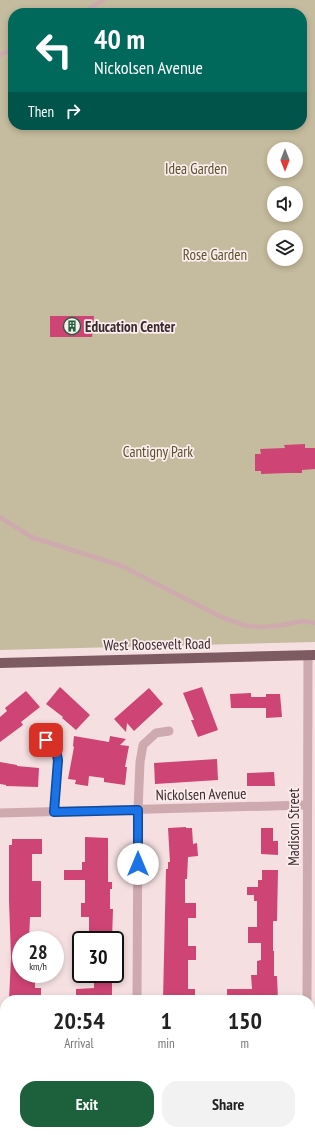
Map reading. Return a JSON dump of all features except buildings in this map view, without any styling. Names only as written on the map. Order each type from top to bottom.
[{"type":"main road","name":"West Roosevelt Road","points":[[0,663],[312,655]]},
{"type":"street","name":"Madison Street","points":[[307,995],[307,805],[312,655]]},
{"type":"street","points":[[137,995],[138,810],[140,762],[143,745],[156,733],[169,731]]},
{"type":"street","points":[[46,740],[56,750],[58,760],[54,812]]},
{"type":"street","name":"Nickolsen Avenue","points":[[0,813],[307,805]]},
{"type":"lane","points":[[91,8],[104,0]]},
{"type":"lane","points":[[0,517],[31,538],[83,552],[122,566],[221,616],[247,626],[264,627],[302,621],[315,623]]},
{"type":"lane","points":[[0,524],[4,520]]},
{"type":"green space","name":"Cantigny Park","points":[[0,0],[315,0],[315,642],[0,650]]},
{"type":"place","name":"Education Center","points":[[72,326]]},
{"type":"route","points":[[46,740],[56,750],[58,760],[54,812],[138,810],[138,864]]},
{"type":"park label","name":"Idea Garden","points":[[196,168]]},
{"type":"park label","name":"Rose Garden","points":[[215,254]]}]
